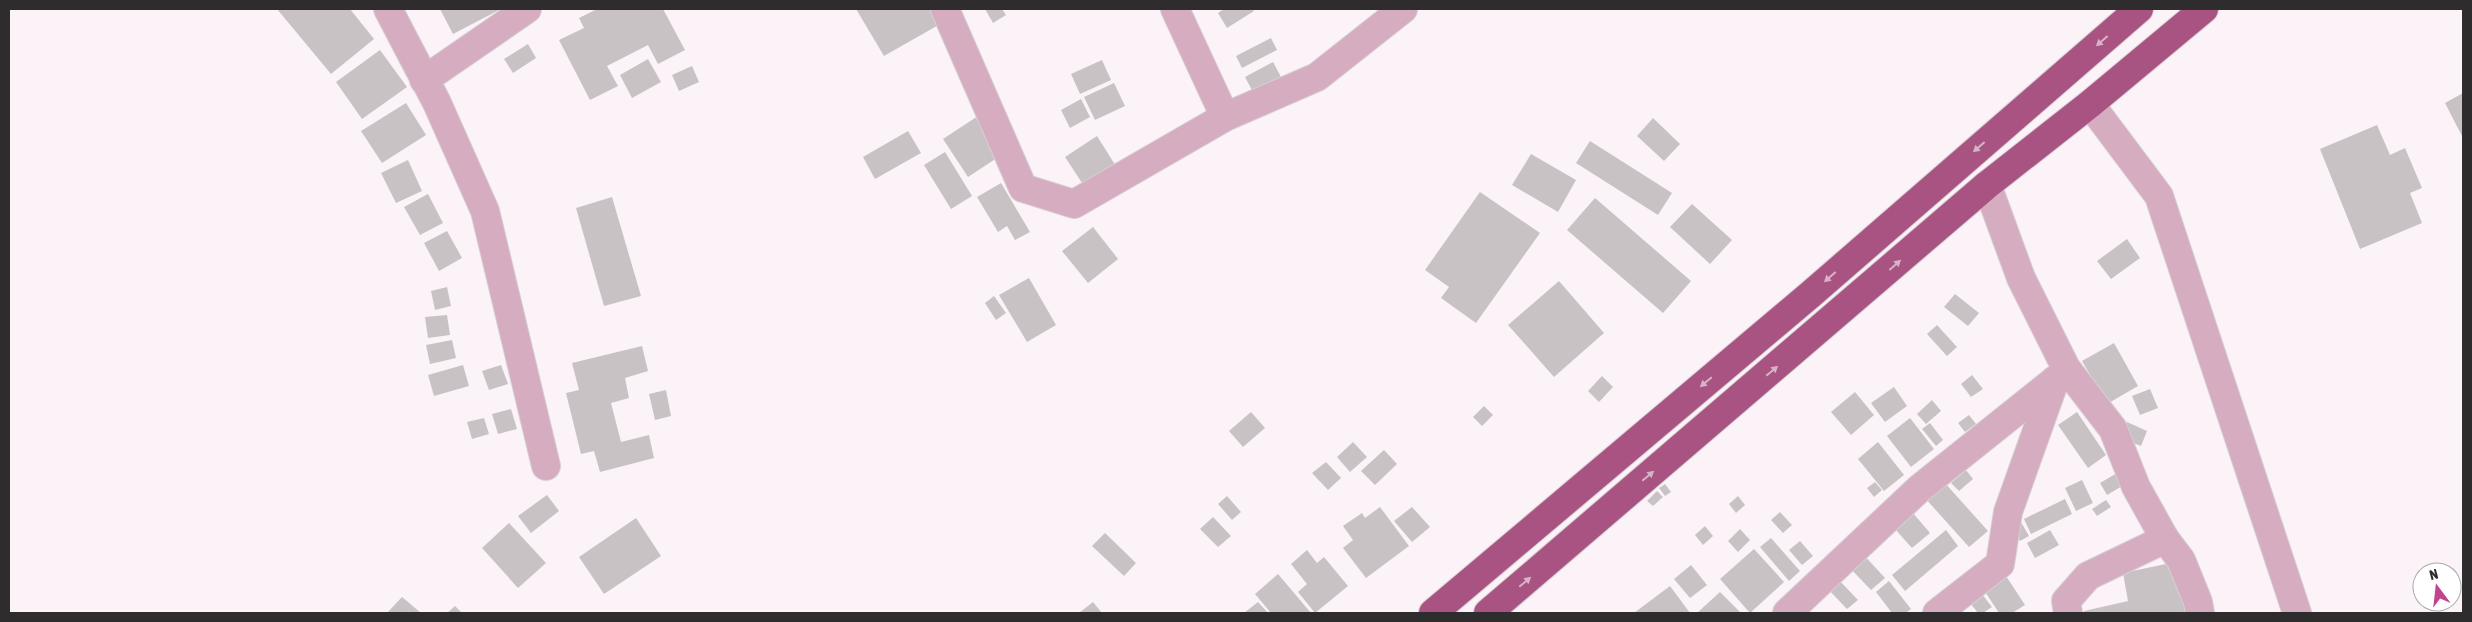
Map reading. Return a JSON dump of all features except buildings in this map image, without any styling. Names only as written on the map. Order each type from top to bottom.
[{"type":"highway","points":[[1433,613],[1811,294],[2139,9]]},
{"type":"highway","points":[[1488,613],[1987,185],[2090,104],[2204,9]]},
{"type":"highway","points":[[1685,400],[1707,426]]},
{"type":"street","points":[[388,9],[424,80],[485,211],[546,466]]},
{"type":"street","points":[[424,80],[526,9]]},
{"type":"street","points":[[945,9],[1023,188],[1074,204],[1226,117],[1317,76],[1404,9]]},
{"type":"street","points":[[1175,9],[1226,117]]},
{"type":"street","points":[[2090,104],[2159,196],[2297,613]]},
{"type":"street","points":[[1987,185],[2060,375],[2113,429],[2136,487],[2165,538],[2181,560],[2198,602],[2200,613]]},
{"type":"street","points":[[1787,613],[1920,488],[2060,375]]},
{"type":"street","points":[[1937,613],[2000,564],[2008,512],[2060,375]]},
{"type":"street","points":[[2068,613],[2066,601],[2088,576],[2165,538]]}]
